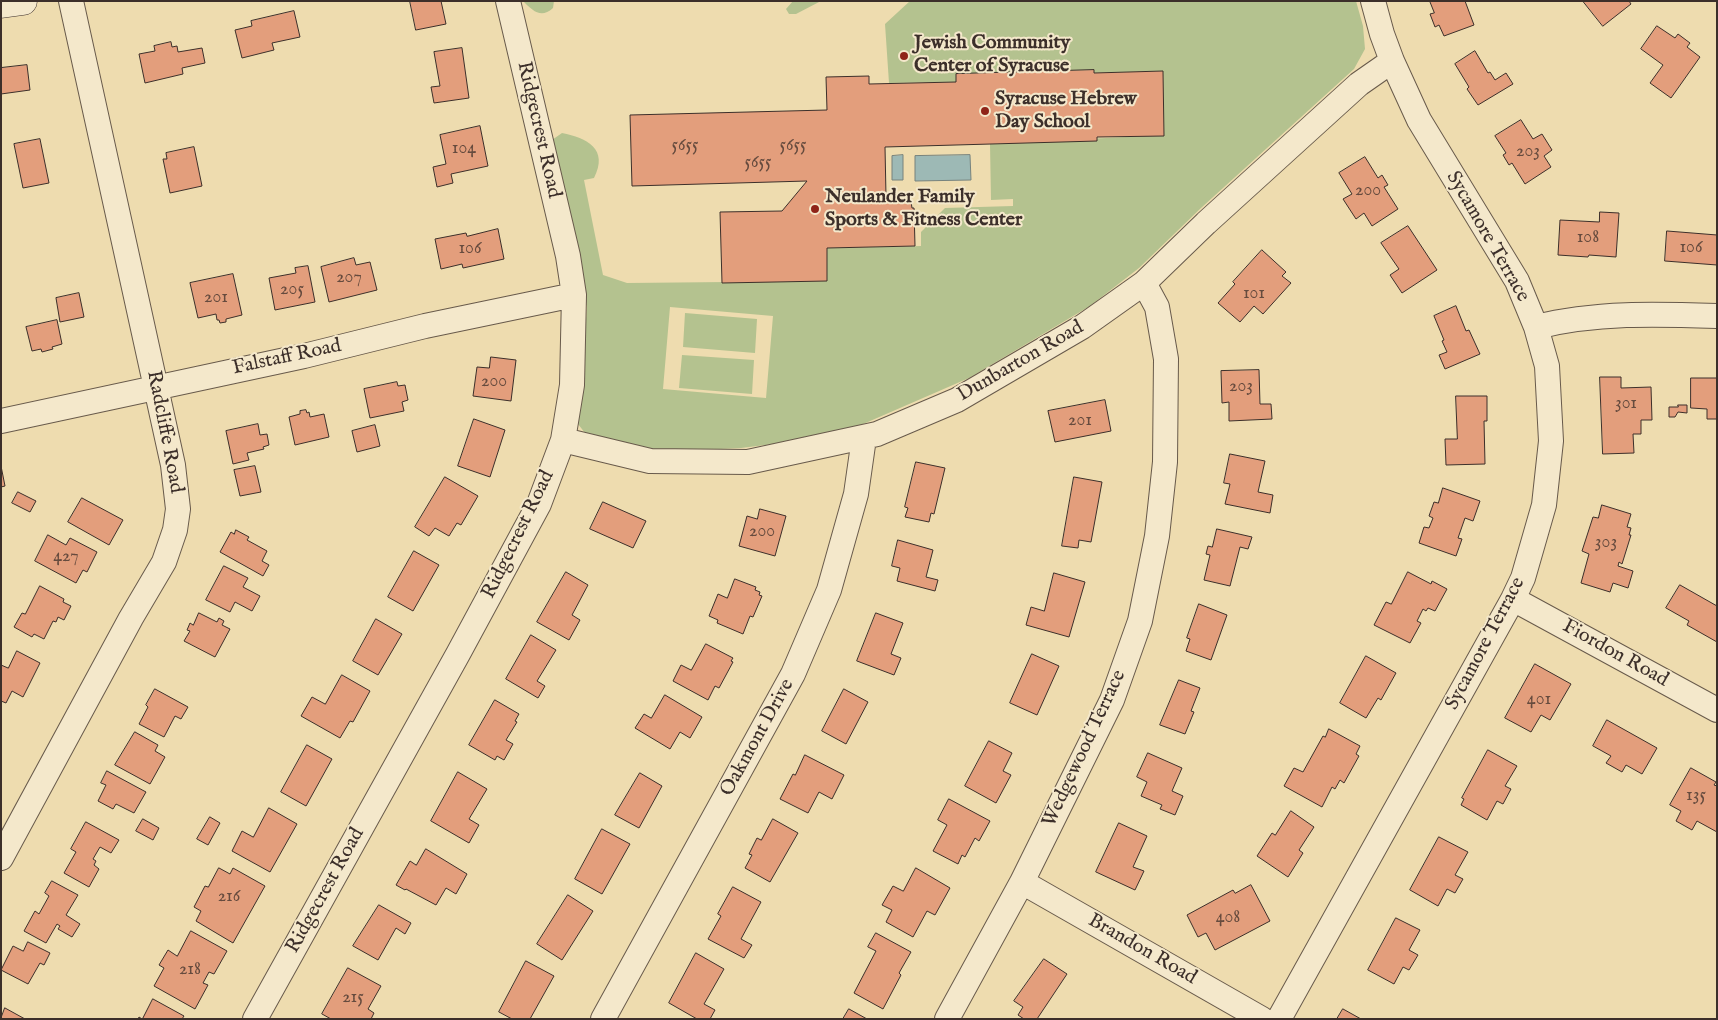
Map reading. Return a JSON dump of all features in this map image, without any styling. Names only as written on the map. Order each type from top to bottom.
[{"type":"street","points":[[1,4],[23,1]]},
{"type":"street","name":"Radcliffe Road","points":[[1,858],[131,618],[164,562],[175,530],[178,509],[173,465],[71,1]]},
{"type":"street","name":"Ridgecrest Road","points":[[255,1019],[458,654],[539,504],[563,440],[572,385],[574,296],[568,256],[508,1]]},
{"type":"street","name":"Sycamore Terrace","points":[[1279,1019],[1514,599],[1523,578],[1544,504],[1551,440],[1547,366],[1536,327],[1517,281],[1419,120],[1392,61],[1373,1]]},
{"type":"street","name":"Dunbarton Road","points":[[563,440],[650,461],[748,462],[864,438],[957,400],[1082,327],[1144,283],[1206,223],[1359,84],[1392,61]]},
{"type":"street","name":"Wedgewood Terrace","points":[[947,1019],[1022,882],[1112,700],[1140,621],[1157,536],[1165,462],[1166,359],[1157,307],[1144,283]]},
{"type":"street","name":"Falstaff Road","points":[[1,421],[304,356],[425,326],[574,296]]},
{"type":"street","points":[[1536,327],[1556,322],[1636,314],[1717,316]]},
{"type":"street","name":"Oakmont Drive","points":[[603,1019],[792,674],[829,590],[856,494],[864,438]]},
{"type":"street","name":"Fiordon Road","points":[[1514,599],[1717,710]]},
{"type":"street","name":"Brandon Road","points":[[1022,882],[1262,1019]]},
{"type":"green space","points":[[523,1],[554,1],[553,8],[545,13],[541,13],[534,11]]},
{"type":"green space","points":[[793,1],[821,1],[796,14],[789,14],[786,9]]},
{"type":"green space","points":[[910,1],[1356,1],[1363,26],[1365,49],[1354,69],[1201,208],[1139,268],[1090,306],[969,378],[854,428],[798,441],[741,448],[677,451],[640,448],[597,441],[585,433],[578,424],[587,307],[552,140],[562,133],[580,138],[593,146],[597,152],[599,159],[598,168],[594,178],[584,180],[603,275],[627,283],[827,281],[827,248],[921,246],[921,232],[945,208],[1013,206],[1013,199],[991,200],[990,144],[1164,135],[1163,71],[1094,73],[1093,70],[956,74],[956,82],[889,83],[885,24]],"holes":[[[670,307],[773,316],[766,398],[663,389]]]},
{"type":"green space","points":[[685,313],[757,319],[755,353],[683,347]]},
{"type":"green space","points":[[682,355],[754,360],[752,394],[679,388]]},
{"type":"water","points":[[903,155],[903,180],[892,180],[892,156]]},
{"type":"water","points":[[970,155],[971,180],[915,181],[915,156]]},
{"type":"building","points":[[410,1],[441,1],[446,24],[416,30]]},
{"type":"building","points":[[1430,1],[1465,1],[1474,25],[1444,36],[1439,25],[1435,27],[1430,14],[1434,13]]},
{"type":"building","points":[[1583,1],[1629,1],[1631,4],[1603,26]]},
{"type":"building","points":[[294,11],[300,37],[272,43],[274,50],[242,58],[235,30],[252,26],[251,21]]},
{"type":"building","points":[[1657,26],[1675,38],[1678,34],[1690,43],[1687,47],[1700,57],[1671,98],[1650,83],[1663,65],[1641,49]]},
{"type":"building","points":[[171,42],[172,47],[177,46],[178,52],[202,48],[205,63],[182,68],[183,74],[145,83],[139,54],[155,51],[154,46]]},
{"type":"building","points":[[462,48],[469,98],[434,103],[431,87],[440,86],[434,52]]},
{"type":"building","points":[[1475,51],[1488,73],[1490,72],[1495,80],[1506,73],[1513,84],[1478,105],[1467,89],[1469,87],[1455,64]]},
{"type":"building","points":[[27,65],[30,90],[1,94],[1,68]]},
{"type":"building","points":[[1094,70],[1094,73],[1163,71],[1164,136],[1097,137],[1097,141],[885,147],[886,196],[910,195],[912,208],[914,208],[915,246],[827,248],[827,281],[722,283],[720,212],[782,211],[807,181],[632,186],[630,115],[827,110],[826,77],[869,76],[869,84],[956,82],[956,74]]},
{"type":"building","points":[[1521,120],[1533,139],[1542,134],[1552,150],[1544,156],[1551,167],[1525,184],[1512,163],[1509,165],[1503,155],[1506,153],[1495,136]]},
{"type":"building","points":[[480,126],[488,166],[451,174],[453,183],[437,187],[433,167],[446,164],[440,135]]},
{"type":"building","points":[[40,139],[49,183],[23,188],[14,144]]},
{"type":"building","points":[[194,147],[202,186],[170,193],[163,159],[167,159],[166,153]]},
{"type":"building","points":[[1365,157],[1378,178],[1382,175],[1388,185],[1384,187],[1398,209],[1372,226],[1364,213],[1356,219],[1343,199],[1352,194],[1339,173]]},
{"type":"building","points":[[1600,212],[1619,213],[1616,257],[1558,255],[1560,220],[1599,222]]},
{"type":"building","points":[[1408,226],[1437,270],[1402,293],[1390,275],[1399,269],[1381,243]]},
{"type":"building","points":[[498,229],[504,259],[463,268],[462,264],[441,269],[435,239],[466,233],[467,236]]},
{"type":"building","points":[[1667,231],[1717,235],[1717,265],[1665,261]]},
{"type":"building","points":[[1262,250],[1286,272],[1282,276],[1291,283],[1263,314],[1254,306],[1240,322],[1218,303],[1235,284],[1233,282]]},
{"type":"building","points":[[354,258],[356,265],[370,262],[377,290],[329,302],[321,267]]},
{"type":"building","points":[[308,266],[315,302],[275,310],[269,278],[296,273],[295,268]]},
{"type":"building","points":[[233,274],[242,315],[226,319],[226,322],[220,323],[217,320],[216,314],[198,318],[190,283]]},
{"type":"building","points":[[79,293],[84,317],[60,322],[56,298]]},
{"type":"building","points":[[1456,306],[1466,331],[1469,330],[1480,354],[1445,369],[1439,355],[1447,352],[1434,316]]},
{"type":"building","points":[[57,320],[62,344],[42,352],[41,349],[32,351],[26,327]]},
{"type":"building","points":[[491,357],[516,360],[511,401],[473,396],[477,367],[489,368]]},
{"type":"building","points":[[1259,370],[1260,404],[1271,404],[1272,419],[1229,421],[1229,402],[1222,403],[1221,371]]},
{"type":"building","points":[[1600,377],[1621,377],[1621,388],[1651,387],[1652,420],[1641,420],[1641,434],[1633,434],[1634,453],[1603,454]]},
{"type":"building","points":[[1691,378],[1717,378],[1717,419],[1707,419],[1707,409],[1691,408]]},
{"type":"building","points":[[397,382],[398,386],[405,385],[408,400],[402,402],[404,411],[370,418],[364,389]]},
{"type":"building","points":[[1456,396],[1487,396],[1487,421],[1484,421],[1485,464],[1446,465],[1445,439],[1457,439]]},
{"type":"building","points":[[1105,400],[1111,431],[1055,442],[1048,411]]},
{"type":"building","points":[[1678,405],[1687,405],[1687,413],[1678,412],[1675,417],[1669,417],[1669,407],[1678,407]]},
{"type":"building","points":[[306,410],[307,413],[309,412],[310,417],[324,414],[329,437],[295,445],[289,417]]},
{"type":"building","points":[[474,419],[505,430],[490,477],[458,466]]},
{"type":"building","points":[[258,424],[260,435],[267,434],[269,445],[263,447],[264,449],[247,453],[249,460],[233,464],[226,431]]},
{"type":"building","points":[[375,425],[380,446],[357,452],[352,431]]},
{"type":"building","points":[[1230,454],[1265,461],[1258,492],[1273,495],[1270,513],[1225,504],[1230,484],[1224,483]]},
{"type":"building","points":[[916,462],[945,468],[934,514],[931,513],[929,522],[905,517],[908,508],[905,507]]},
{"type":"building","points":[[1,466],[5,486],[1,487]]},
{"type":"building","points":[[255,466],[261,492],[240,496],[234,470]]},
{"type":"building","points":[[445,477],[478,496],[461,525],[457,523],[449,536],[435,528],[429,536],[415,527]]},
{"type":"building","points":[[1074,477],[1102,482],[1091,542],[1079,540],[1078,548],[1062,546]]},
{"type":"building","points":[[1443,488],[1480,501],[1473,521],[1465,518],[1458,538],[1462,539],[1456,556],[1419,543],[1424,527],[1429,528],[1433,518],[1429,516],[1434,502],[1438,503]]},
{"type":"building","points":[[18,492],[36,501],[30,512],[12,503]]},
{"type":"building","points":[[82,498],[123,520],[109,545],[68,522]]},
{"type":"building","points":[[603,502],[646,521],[633,548],[590,529]]},
{"type":"building","points":[[1602,505],[1631,514],[1627,527],[1631,528],[1629,535],[1631,535],[1622,564],[1619,562],[1618,566],[1633,571],[1628,588],[1613,583],[1610,592],[1581,583],[1589,554],[1582,551],[1593,517],[1598,518]]},
{"type":"building","points":[[760,509],[786,516],[775,556],[739,546],[747,516],[757,519]]},
{"type":"building","points":[[1217,529],[1252,537],[1248,549],[1240,547],[1230,586],[1204,580],[1210,555],[1206,554],[1208,546],[1212,547]]},
{"type":"building","points":[[236,530],[249,537],[247,540],[267,551],[262,561],[269,565],[263,576],[220,552],[231,532],[234,534]]},
{"type":"building","points":[[48,535],[66,545],[70,538],[97,552],[87,572],[83,570],[76,583],[35,561]]},
{"type":"building","points":[[898,540],[933,550],[926,577],[938,580],[935,591],[897,581],[900,568],[892,566]]},
{"type":"building","points":[[414,551],[439,565],[413,611],[388,597]]},
{"type":"building","points":[[224,566],[248,578],[243,587],[260,596],[252,611],[235,602],[230,612],[206,600]]},
{"type":"building","points":[[566,572],[588,585],[572,615],[580,620],[569,640],[537,622]]},
{"type":"building","points":[[1408,572],[1431,584],[1432,581],[1447,589],[1435,611],[1428,608],[1426,611],[1423,609],[1417,621],[1421,623],[1410,643],[1374,625],[1386,602],[1391,604]]},
{"type":"building","points":[[1054,573],[1085,582],[1069,637],[1026,625],[1031,607],[1044,611]]},
{"type":"building","points":[[735,579],[756,587],[755,590],[760,592],[759,595],[762,596],[753,617],[750,616],[743,634],[717,623],[718,620],[709,616],[718,594],[727,598]]},
{"type":"building","points":[[1680,585],[1717,606],[1717,642],[1687,625],[1689,621],[1666,608]]},
{"type":"building","points":[[40,586],[64,599],[63,602],[71,606],[64,620],[58,617],[56,622],[53,621],[44,639],[34,634],[32,637],[14,627],[22,613],[25,614]]},
{"type":"building","points":[[1199,604],[1227,615],[1211,660],[1186,651],[1190,639],[1187,638]]},
{"type":"building","points":[[199,613],[217,622],[219,618],[224,621],[222,625],[230,629],[215,657],[184,641],[190,631],[187,630],[190,623],[193,625]]},
{"type":"building","points":[[876,613],[903,623],[891,654],[901,658],[894,675],[857,661]]},
{"type":"building","points":[[376,619],[402,634],[378,675],[353,661]]},
{"type":"building","points":[[531,635],[556,650],[537,681],[545,686],[538,698],[506,679]]},
{"type":"building","points":[[706,644],[733,658],[731,661],[733,662],[719,688],[715,686],[708,700],[673,681],[681,665],[691,670]]},
{"type":"building","points":[[17,651],[40,663],[23,697],[12,691],[6,703],[1,701],[1,665],[8,668]]},
{"type":"building","points":[[1032,654],[1059,666],[1037,715],[1010,703]]},
{"type":"building","points":[[1366,656],[1396,673],[1381,700],[1378,698],[1366,718],[1340,703]]},
{"type":"building","points":[[1535,664],[1571,684],[1550,720],[1541,715],[1531,732],[1505,718]]},
{"type":"building","points":[[342,675],[370,691],[353,722],[350,721],[340,738],[301,716],[312,697],[325,704]]},
{"type":"building","points":[[1179,680],[1200,688],[1191,711],[1194,712],[1185,734],[1160,725]]},
{"type":"building","points":[[155,689],[188,707],[181,719],[175,716],[164,737],[139,724],[148,707],[146,705]]},
{"type":"building","points":[[844,689],[868,702],[846,744],[822,731]]},
{"type":"building","points":[[665,695],[702,717],[690,738],[680,732],[670,749],[635,728],[644,714],[651,718]]},
{"type":"building","points":[[495,700],[519,714],[515,721],[517,722],[506,740],[513,744],[504,760],[497,756],[495,760],[469,745]]},
{"type":"building","points":[[1607,720],[1657,748],[1642,774],[1626,765],[1622,772],[1606,763],[1611,756],[1593,746]]},
{"type":"building","points":[[1329,729],[1360,746],[1356,754],[1359,756],[1344,783],[1340,780],[1335,789],[1332,787],[1322,807],[1284,786],[1294,768],[1303,772],[1323,736],[1325,737]]},
{"type":"building","points":[[135,732],[158,745],[155,751],[165,757],[150,784],[115,765]]},
{"type":"building","points":[[989,741],[1012,753],[1003,771],[1011,775],[996,803],[965,786]]},
{"type":"building","points":[[307,745],[332,759],[306,806],[281,792]]},
{"type":"building","points":[[1488,750],[1517,766],[1505,786],[1511,789],[1503,804],[1497,801],[1487,820],[1461,805],[1464,799],[1462,798]]},
{"type":"building","points":[[1148,753],[1182,768],[1172,791],[1183,796],[1175,815],[1160,809],[1162,805],[1141,796],[1147,782],[1137,777]]},
{"type":"building","points":[[805,755],[844,775],[832,799],[819,792],[808,813],[780,799]]},
{"type":"building","points":[[1691,768],[1716,782],[1714,785],[1717,786],[1717,832],[1697,821],[1692,830],[1676,821],[1681,811],[1670,805]]},
{"type":"building","points":[[107,771],[146,792],[134,813],[116,804],[113,809],[98,801],[106,785],[101,783]]},
{"type":"building","points":[[458,772],[487,789],[469,819],[479,825],[469,843],[431,821]]},
{"type":"building","points":[[640,773],[662,786],[639,828],[615,815]]},
{"type":"building","points":[[949,799],[990,821],[979,841],[975,838],[965,857],[962,855],[958,864],[933,851],[947,825],[938,820]]},
{"type":"building","points":[[269,808],[297,824],[270,872],[232,851],[242,831],[253,837]]},
{"type":"building","points":[[1291,811],[1314,827],[1299,850],[1303,853],[1288,877],[1257,856],[1272,833],[1275,835]]},
{"type":"building","points":[[210,817],[220,823],[208,845],[197,839]]},
{"type":"building","points":[[143,819],[159,828],[153,840],[136,831]]},
{"type":"building","points":[[773,819],[798,833],[770,882],[745,868],[752,855],[749,854],[757,838],[761,840]]},
{"type":"building","points":[[86,822],[119,840],[111,853],[100,847],[93,859],[96,861],[94,865],[99,869],[89,887],[64,873],[76,852],[71,849]]},
{"type":"building","points":[[1119,823],[1147,836],[1133,867],[1144,871],[1135,890],[1096,872]]},
{"type":"building","points":[[602,829],[630,844],[602,894],[575,879]]},
{"type":"building","points":[[1439,837],[1468,852],[1455,875],[1463,879],[1455,893],[1447,889],[1438,906],[1410,890]]},
{"type":"building","points":[[426,849],[467,874],[456,894],[446,888],[436,905],[396,885],[410,861],[416,865]]},
{"type":"building","points":[[219,868],[230,874],[233,868],[265,886],[233,943],[196,921],[201,911],[194,907],[205,886],[208,887]]},
{"type":"building","points":[[916,868],[950,888],[935,915],[927,911],[913,937],[886,922],[892,910],[882,905],[893,886],[903,891]]},
{"type":"building","points":[[52,881],[78,895],[66,915],[80,924],[72,937],[58,929],[60,926],[57,924],[46,943],[24,931],[35,911],[39,914],[49,896],[45,893]]},
{"type":"building","points":[[1251,885],[1270,921],[1215,950],[1206,933],[1198,937],[1187,915],[1233,890],[1235,893]]},
{"type":"building","points":[[733,887],[761,902],[741,939],[752,945],[744,958],[708,939],[721,916],[718,914]]},
{"type":"building","points":[[568,895],[593,911],[562,960],[537,944]]},
{"type":"building","points":[[379,905],[411,923],[405,934],[396,928],[378,960],[353,946]]},
{"type":"building","points":[[1396,918],[1420,930],[1409,950],[1418,955],[1409,970],[1403,967],[1394,984],[1368,970]]},
{"type":"building","points":[[191,931],[227,951],[214,974],[209,972],[203,983],[208,985],[195,1009],[154,986],[164,968],[159,965],[168,950],[177,956]]},
{"type":"building","points":[[876,933],[911,952],[899,973],[901,975],[883,1009],[854,993],[876,951],[868,947]]},
{"type":"building","points":[[28,942],[50,953],[44,965],[40,963],[28,984],[1,970],[13,946],[23,951]]},
{"type":"building","points":[[696,953],[724,969],[704,1004],[715,1010],[710,1019],[697,1019],[669,1003]]},
{"type":"building","points":[[1044,959],[1067,974],[1037,1019],[1024,1019],[1018,1015],[1023,1007],[1014,1001]]},
{"type":"building","points":[[526,961],[554,976],[530,1019],[512,1019],[499,1012]]},
{"type":"building","points":[[348,968],[381,986],[368,1009],[374,1013],[371,1019],[331,1019],[322,1014]]},
{"type":"building","points":[[153,999],[184,1016],[182,1019],[142,1019]]},
{"type":"building","points":[[5,1008],[25,1019],[1,1019]]},
{"type":"building","points":[[849,1009],[867,1019],[843,1019]]},
{"type":"building","points":[[1343,1009],[1361,1019],[1337,1019]]},
{"type":"place","name":"Jewish Community Center of Syracuse","points":[[904,56]]},
{"type":"place","name":"Syracuse Hebrew Day School","points":[[985,111]]},
{"type":"place","name":"Neulander Family Sports & Fitness Center","points":[[815,209]]}]
